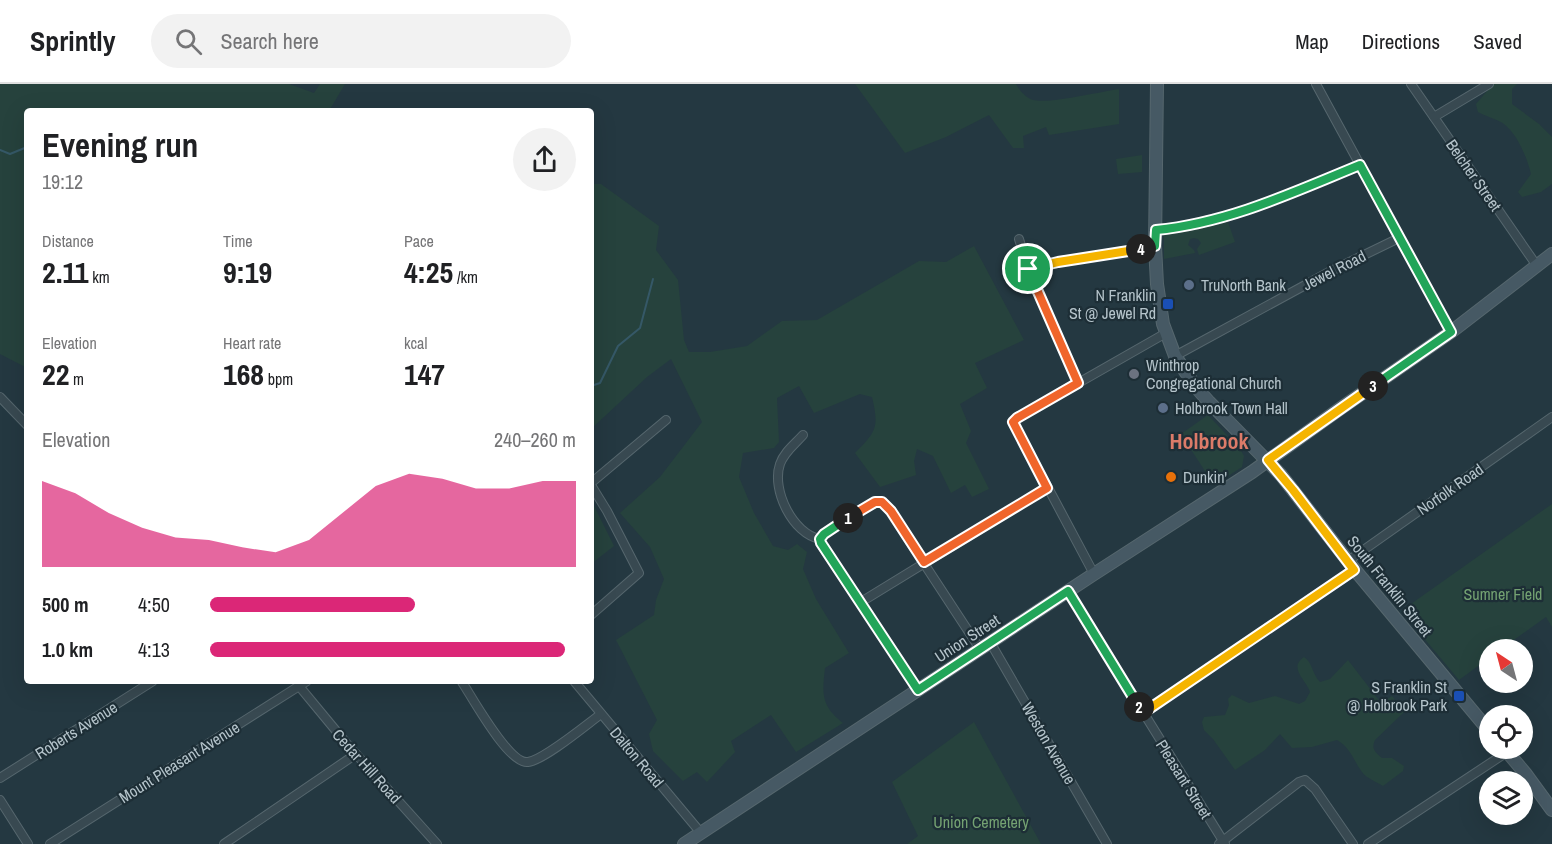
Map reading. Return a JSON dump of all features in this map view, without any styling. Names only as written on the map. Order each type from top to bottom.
[{"type":"main road","name":"South Franklin Street","points":[[1157,84],[1155,246],[1158,299],[1166,333],[1175,356],[1209,402],[1268,460],[1351,565],[1479,719]]},
{"type":"main road","name":"Union Street","points":[[684,844],[1219,494],[1451,332],[1552,254]]},
{"type":"main road","points":[[1513,759],[1552,810]]},
{"type":"street","points":[[1316,84],[1451,332]]},
{"type":"street","name":"Belcher Street","points":[[1411,84],[1537,266]]},
{"type":"street","points":[[1434,117],[1489,84]]},
{"type":"street","points":[[1156,230],[1187,227],[1249,210],[1360,165]]},
{"type":"street","name":"Jewel Road","points":[[1175,356],[1330,271],[1399,238]]},
{"type":"street","points":[[1019,239],[1028,269],[1078,383]]},
{"type":"street","points":[[1028,269],[1155,246]]},
{"type":"street","points":[[1094,574],[1013,422],[1166,333]]},
{"type":"street","points":[[0,397],[24,422]]},
{"type":"street","name":"Norfolk Road","points":[[1143,713],[1351,565],[1552,417]]},
{"type":"street","points":[[594,481],[666,420]]},
{"type":"street","points":[[803,435],[778,467],[778,487],[784,505],[807,536],[820,539],[824,549],[918,690]]},
{"type":"street","points":[[861,602],[1047,488]]},
{"type":"street","points":[[594,489],[639,573],[594,612]]},
{"type":"street","name":"Weston Avenue","points":[[820,539],[824,534],[875,502],[882,502],[891,511],[924,562],[985,646],[1107,844]]},
{"type":"street","name":"Pleasant Street","points":[[1068,591],[1222,843]]},
{"type":"street","name":"Roberts Avenue","points":[[0,778],[148,684]]},
{"type":"street","name":"Cedar Hill Road","points":[[303,684],[356,754],[437,844]]},
{"type":"street","name":"Mount Pleasant Avenue","points":[[50,844],[303,684]]},
{"type":"street","points":[[463,684],[494,731],[513,756],[521,762],[528,762],[542,755],[601,714]]},
{"type":"street","name":"Dalton Road","points":[[576,684],[700,833]]},
{"type":"street","points":[[224,844],[356,754]]},
{"type":"street","points":[[1368,844],[1492,759]]},
{"type":"street","points":[[1222,843],[1299,782],[1305,780],[1315,789],[1353,844]]},
{"type":"street","points":[[0,800],[28,844]]},
{"type":"green space","points":[[0,84],[289,84],[314,93],[320,84],[345,84],[331,108],[24,108],[24,366],[0,354]]},
{"type":"green space","points":[[855,84],[1016,84],[1028,98],[1041,101],[1119,89],[1119,124],[1049,135],[1046,127],[1023,136],[1024,148],[1013,148],[989,115],[946,137],[905,153]]},
{"type":"green space","points":[[1493,84],[1517,84],[1512,89],[1512,104],[1552,137],[1552,184],[1541,192],[1522,197],[1518,192],[1531,174],[1521,147],[1514,134],[1504,124],[1478,112],[1476,104]]},
{"type":"green space","points":[[1142,155],[1142,172],[1118,174],[1116,159]]},
{"type":"green space","points":[[594,184],[601,184],[659,226],[656,250],[678,280],[684,340],[689,352],[710,352],[747,346],[782,321],[817,320],[919,261],[946,262],[974,246],[1024,340],[975,363],[987,388],[960,404],[971,431],[966,443],[989,489],[972,497],[965,485],[951,493],[933,456],[917,449],[914,461],[916,475],[880,487],[855,453],[872,434],[874,428],[875,415],[872,397],[860,394],[814,413],[799,386],[777,398],[779,442],[774,448],[743,453],[739,477],[754,513],[773,546],[788,550],[797,544],[807,552],[803,569],[816,599],[849,653],[825,668],[824,677],[827,705],[843,723],[796,752],[771,715],[731,741],[735,752],[707,782],[697,772],[683,781],[653,751],[649,734],[657,720],[616,640],[654,615],[656,600],[664,579],[650,547],[620,513],[660,477],[702,422],[671,359],[647,377],[594,426]]},
{"type":"green space","points":[[1228,222],[1235,242],[1199,255],[1197,249],[1201,243],[1194,238],[1190,239],[1188,245],[1195,253],[1164,259],[1164,233]]},
{"type":"green space","points":[[1208,415],[1244,456],[1242,467],[1214,485],[1181,434]]},
{"type":"green space","name":"Sumner Field","points":[[1552,504],[1552,627],[1546,617],[1515,639],[1479,639],[1479,665],[1459,680],[1401,611]]},
{"type":"green space","points":[[594,506],[614,546],[594,562]]},
{"type":"green space","points":[[1304,657],[1320,682],[1330,679],[1348,660],[1381,703],[1392,696],[1405,711],[1375,740],[1373,746],[1382,758],[1392,758],[1404,766],[1403,771],[1383,786],[1364,774],[1349,750],[1337,740],[1312,747],[1292,748],[1280,734],[1265,750],[1235,770],[1204,730],[1202,722],[1204,717],[1225,715],[1229,705],[1228,699],[1232,695],[1249,703],[1275,696],[1299,704],[1305,701],[1310,692],[1298,670],[1298,665]]},
{"type":"green space","name":"Union Cemetery","points":[[974,722],[1041,844],[907,844],[918,836],[892,782]]},
{"type":"waterway","points":[[0,150],[10,154],[24,148]]},
{"type":"waterway","points":[[594,385],[600,383],[618,346],[640,328],[653,279]]},
{"type":"place","name":"TruNorth Bank","points":[[1189,285]]},
{"type":"place","name":"N Franklin St @ Jewel Rd","points":[[1168,304]]},
{"type":"place","name":"Winthrop Congregational Church","points":[[1134,374]]},
{"type":"place","name":"Holbrook Town Hall","points":[[1163,408]]},
{"type":"place","name":"Dunkin'","points":[[1171,477]]},
{"type":"place","name":"S Franklin St @ Holbrook Park","points":[[1459,696]]},
{"type":"district","name":"Holbrook","points":[[1209,441]]},
{"type":"route","points":[[1360,165],[1451,332],[1268,460],[1354,570],[1143,713],[1068,591],[918,690],[821,543],[820,539],[824,534],[875,502],[882,502],[891,511],[924,562],[1047,488],[1013,422],[1078,383],[1028,269],[1155,246],[1156,230],[1187,227],[1249,210],[1360,165]]}]
